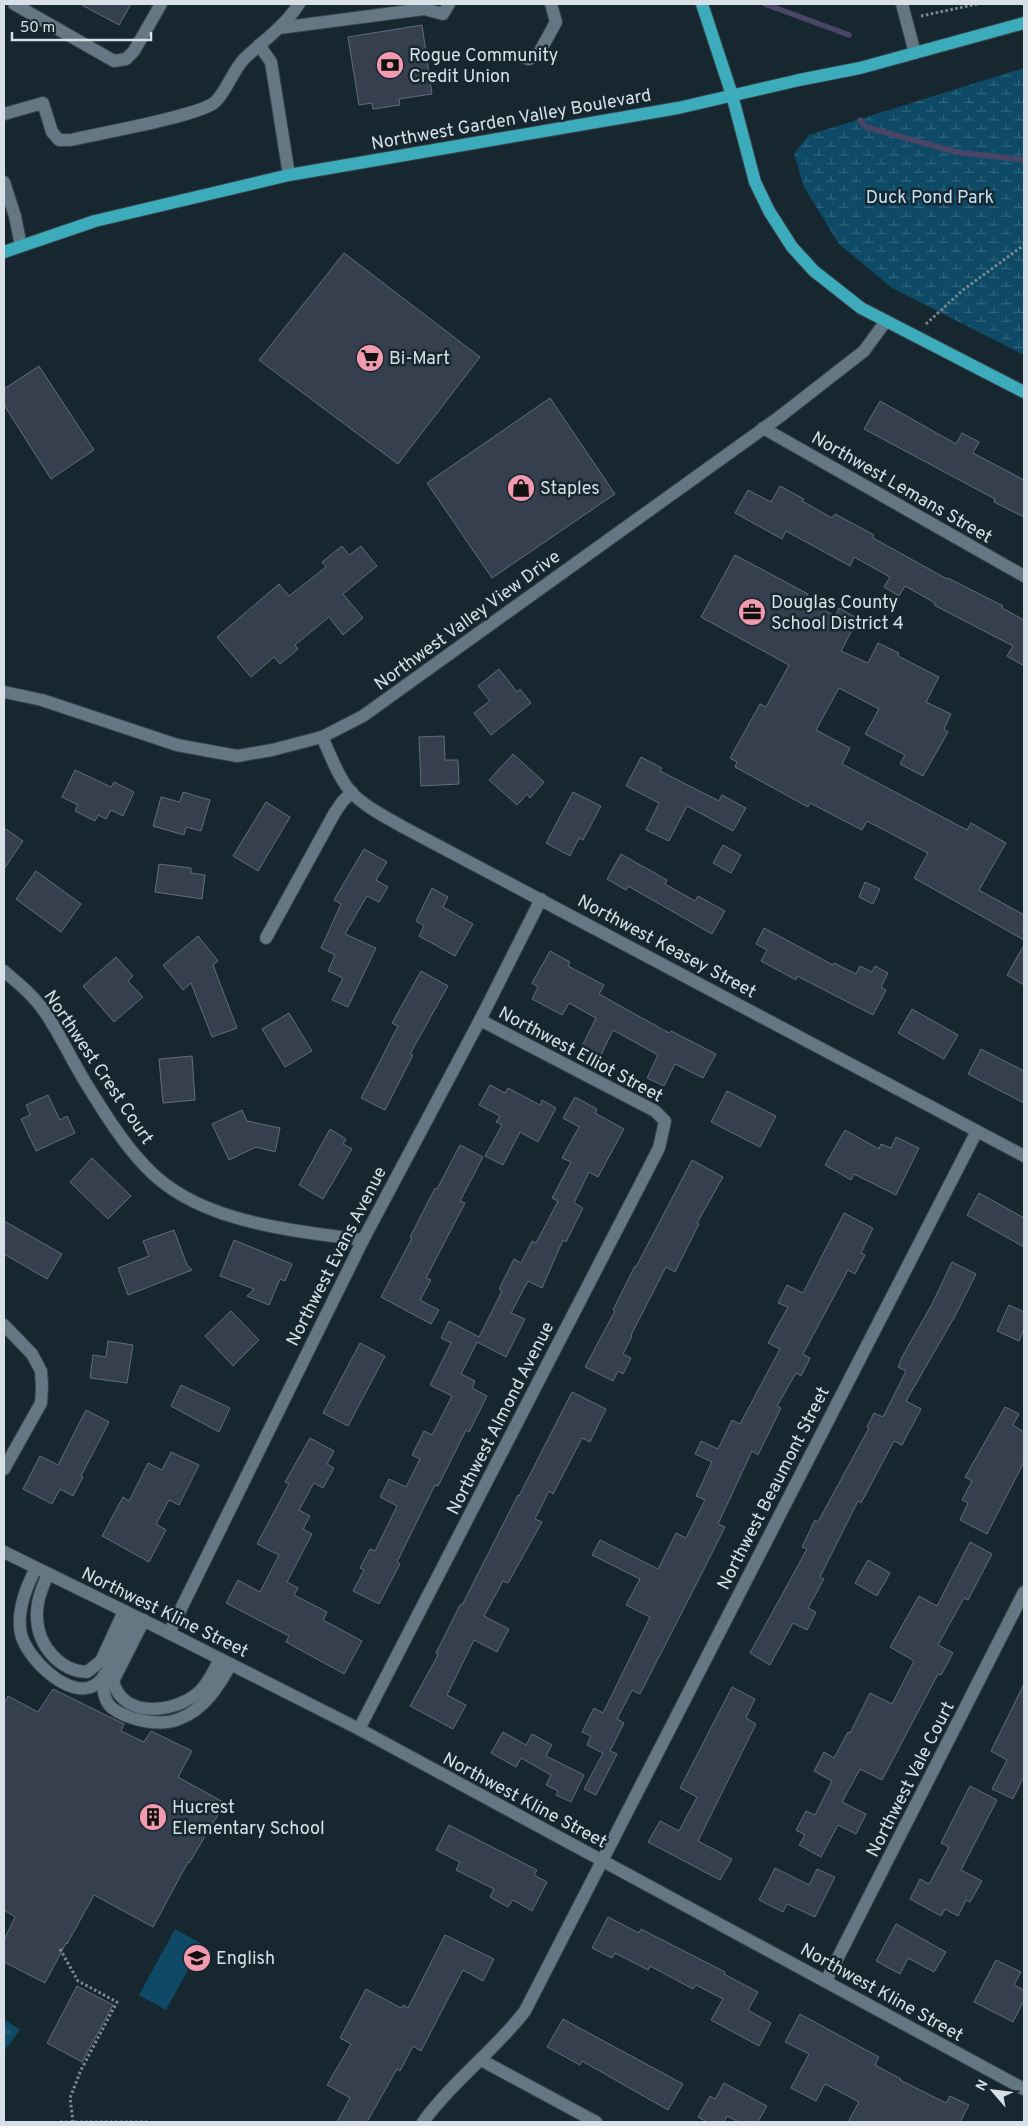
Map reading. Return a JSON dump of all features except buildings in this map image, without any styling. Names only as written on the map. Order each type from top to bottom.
[{"type":"main road","points":[[702,4],[732,96],[755,182],[769,211],[792,247],[814,271],[861,308],[1024,392]]},
{"type":"main road","name":"Northwest Garden Valley Boulevard","points":[[4,252],[95,221],[289,175],[678,108],[860,68],[1024,23]]},
{"type":"street","points":[[14,4],[114,61],[126,59],[134,51],[161,4]]},
{"type":"street","points":[[4,114],[43,103],[52,132],[59,140],[70,140],[172,117],[210,106],[217,101],[236,67],[292,16],[299,4]]},
{"type":"street","points":[[279,28],[424,9],[444,14],[449,4]]},
{"type":"street","points":[[523,58],[529,59],[539,53],[556,22],[551,4]]},
{"type":"street","points":[[902,4],[915,53]]},
{"type":"street","points":[[259,45],[270,62],[289,175]]},
{"type":"street","points":[[4,182],[15,216],[21,246]]},
{"type":"street","name":"Northwest Valley View Drive","points":[[4,692],[42,700],[177,745],[237,756],[272,750],[322,737],[363,716],[763,428],[864,350],[886,321]]},
{"type":"street","name":"Northwest Lemans Street","points":[[763,428],[1024,576]]},
{"type":"street","name":"Northwest Keasey Street","points":[[322,737],[336,768],[352,792],[403,827],[1024,1156]]},
{"type":"street","points":[[266,938],[334,814],[352,792]]},
{"type":"street","name":"Northwest Evans Avenue","points":[[168,1632],[363,1240],[480,1020],[541,899]]},
{"type":"street","name":"Northwest Crest Court","points":[[4,971],[44,1011],[104,1112],[145,1166],[163,1184],[192,1202],[221,1213],[287,1229],[363,1240]]},
{"type":"street","name":"Northwest Elliot Street","points":[[480,1020],[644,1105],[665,1121]]},
{"type":"street","name":"Northwest Almond Avenue","points":[[359,1730],[659,1148],[665,1121]]},
{"type":"street","name":"Northwest Beaumont Street","points":[[424,2122],[451,2088],[481,2060],[525,2011],[977,1131]]},
{"type":"street","points":[[4,1325],[32,1354],[41,1371],[41,1403],[4,1469]]},
{"type":"street","name":"Northwest Kline Street","points":[[4,1552],[168,1632],[359,1730],[1024,2089]]},
{"type":"street","points":[[36,1568],[25,1589],[22,1601],[20,1633],[25,1645],[39,1665],[51,1676],[75,1688],[87,1688],[95,1685],[104,1675],[134,1616]]},
{"type":"street","points":[[48,1574],[39,1596],[36,1620],[52,1655],[70,1670],[87,1672],[101,1661],[134,1616]]},
{"type":"street","name":"Northwest Vale Court","points":[[826,1981],[1024,1592]]},
{"type":"street","points":[[134,1616],[113,1681],[115,1688],[125,1701],[145,1708],[157,1709],[178,1706],[199,1692],[226,1662]]},
{"type":"street","points":[[104,1675],[103,1690],[106,1700],[111,1707],[133,1718],[164,1722],[178,1720],[204,1704],[212,1695],[226,1662]]},
{"type":"street","points":[[481,2060],[596,2122]]},
{"type":"path","points":[[907,19],[977,4]]},
{"type":"path","points":[[914,336],[963,290],[1024,245]]},
{"type":"path","points":[[60,1949],[78,1981],[117,2002],[81,2070],[70,2098],[72,2121]]},
{"type":"path","points":[[60,2122],[149,2122]]},
{"type":"green space","name":"Duck Pond Park","points":[[1024,68],[1024,355],[892,288],[839,244],[804,187],[794,154],[809,135]]},
{"type":"green space","points":[[175,1929],[202,1944],[166,2010],[139,1995]]},
{"type":"green space","points":[[4,2019],[20,2030],[4,2051]]},
{"type":"waterway","points":[[765,4],[849,35]]},
{"type":"waterway","points":[[860,120],[866,127],[956,152],[1024,160]]},
{"type":"place","name":"Rogue Community Credit Union","points":[[390,65]]},
{"type":"place","name":"Bi-Mart","points":[[370,358]]},
{"type":"place","name":"Staples","points":[[521,488]]},
{"type":"place","name":"Douglas County School District 4","points":[[752,612]]},
{"type":"place","name":"Hucrest Elementary School","points":[[153,1817]]},
{"type":"place","name":"English","points":[[197,1958]]}]
